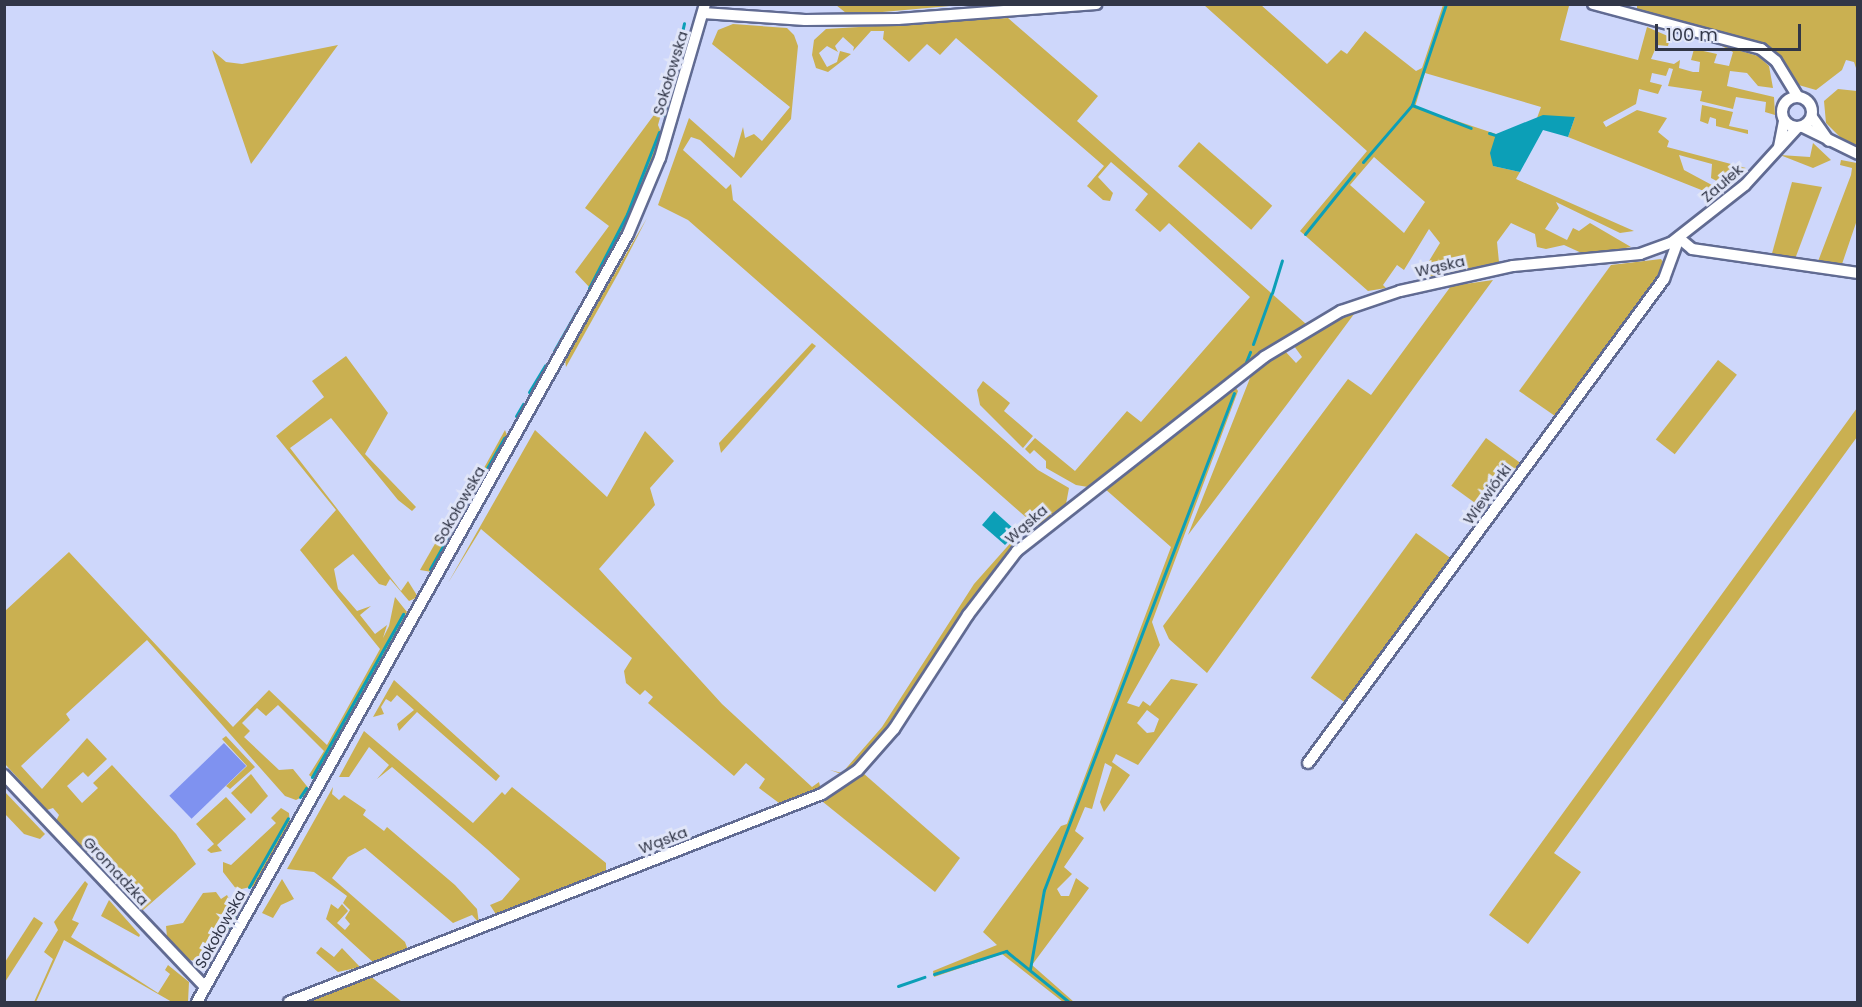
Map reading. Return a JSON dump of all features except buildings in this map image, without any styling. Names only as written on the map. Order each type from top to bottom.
[{"type":"street","points":[[704,9],[805,20],[898,19],[1096,4]]},
{"type":"street","points":[[1593,4],[1758,48],[1772,56],[1798,97],[1810,104],[1812,117],[1829,141]]},
{"type":"street","name":"Sokołowska","points":[[197,1002],[628,234],[660,158],[704,9]]},
{"type":"street","points":[[1779,147],[1784,121],[1782,112],[1786,101],[1783,74]]},
{"type":"street","points":[[1786,101],[1798,97]]},
{"type":"street","points":[[1800,127],[1812,117]]},
{"type":"street","points":[[1784,121],[1857,154]]},
{"type":"street","name":"Zaułek","points":[[1679,238],[1745,185],[1800,127]]},
{"type":"street","points":[[1679,238],[1692,249],[1857,273]]},
{"type":"street","name":"Wiewiórki","points":[[1308,763],[1664,279],[1679,238]]},
{"type":"street","name":"Wąska","points":[[289,1002],[773,815],[847,779],[894,729],[986,590],[1031,537],[1231,380],[1316,324],[1365,301],[1419,286],[1513,266],[1640,254],[1679,238]]},
{"type":"street","name":"Gromadzka","points":[[4,775],[205,987]]},
{"type":"shaded area","points":[[1637,4],[1857,5],[1857,71],[1854,62],[1846,60],[1842,70],[1816,90],[1795,84],[1779,57],[1761,44],[1637,11]]},
{"type":"shaded area","points":[[836,5],[961,5],[860,14],[846,13]]},
{"type":"shaded area","points":[[1204,5],[1261,5],[1327,64],[1341,50],[1347,54],[1365,31],[1416,71],[1422,68],[1443,5],[1563,5],[1569,6],[1560,40],[1638,60],[1647,27],[1670,37],[1668,46],[1657,45],[1651,59],[1674,64],[1680,60],[1679,68],[1699,72],[1700,62],[1691,60],[1694,49],[1717,54],[1714,63],[1729,66],[1733,52],[1720,45],[1758,56],[1769,66],[1773,88],[1758,86],[1747,73],[1730,71],[1727,86],[1774,97],[1775,115],[1765,112],[1766,102],[1736,97],[1733,109],[1700,101],[1702,91],[1668,86],[1673,69],[1669,68],[1666,76],[1652,73],[1650,82],[1662,85],[1658,94],[1639,89],[1636,104],[1603,122],[1606,127],[1637,110],[1667,118],[1658,132],[1669,141],[1667,147],[1746,168],[1728,187],[1711,178],[1712,164],[1679,155],[1684,170],[1723,191],[1719,197],[1568,137],[1575,117],[1537,118],[1541,107],[1425,73],[1415,107],[1496,134],[1493,166],[1520,172],[1516,179],[1634,231],[1620,233],[1556,202],[1559,208],[1545,229],[1567,240],[1573,228],[1579,231],[1590,223],[1631,247],[1586,255],[1564,245],[1546,249],[1537,247],[1535,234],[1511,223],[1497,242],[1499,262],[1418,279],[1440,243],[1429,229],[1404,270],[1397,265],[1383,285],[1386,288],[1368,291],[1300,231],[1367,151]],"holes":[[[1374,157],[1425,202],[1404,233],[1350,185]]]},
{"type":"shaded area","points":[[1008,18],[1098,96],[1077,121],[1306,324],[1217,385],[1088,487],[1076,485],[1046,468],[1046,461],[1034,450],[1030,454],[1025,449],[1035,438],[1075,471],[1127,411],[1141,422],[1250,297],[1169,223],[1160,232],[1135,210],[1148,194],[1111,162],[1098,177],[1113,193],[1110,201],[1103,200],[1087,186],[1104,166],[956,38],[940,55],[927,44],[909,62],[883,39],[884,31],[871,31],[853,51],[854,47],[843,37],[835,46],[838,52],[827,46],[819,53],[827,67],[837,62],[840,51],[851,54],[828,72],[816,68],[812,55],[814,40],[826,29]]},
{"type":"shaded area","points":[[733,24],[787,28],[794,35],[798,46],[791,119],[741,178],[700,140],[691,137],[683,150],[726,189],[731,184],[733,200],[1038,470],[1069,488],[1066,504],[1037,527],[688,220],[658,205],[689,118],[734,158],[743,127],[745,138],[754,134],[762,141],[790,107],[712,44],[718,30]]},
{"type":"shaded area","points":[[338,45],[251,164],[212,50],[226,62],[242,64]]},
{"type":"shaded area","points":[[1838,89],[1857,91],[1857,146],[1846,143],[1826,123],[1824,101]]},
{"type":"shaded area","points":[[665,100],[658,125],[662,135],[635,207],[591,289],[575,272],[609,226],[585,208]]},
{"type":"shaded area","points":[[1702,105],[1733,112],[1729,126],[1748,130],[1748,134],[1716,126],[1716,119],[1710,117],[1708,124],[1700,121]]},
{"type":"shaded area","points":[[1199,142],[1272,206],[1251,230],[1178,166]]},
{"type":"shaded area","points":[[1813,143],[1831,160],[1813,168],[1780,155],[1810,157]]},
{"type":"shaded area","points":[[1841,160],[1857,163],[1857,220],[1841,267],[1817,264],[1851,175],[1852,168],[1840,165]]},
{"type":"shaded area","points":[[1792,182],[1822,187],[1795,259],[1771,257]]},
{"type":"shaded area","points":[[647,218],[619,272],[566,367],[565,359]]},
{"type":"shaded area","points":[[1661,259],[1666,266],[1555,416],[1519,391],[1611,265]]},
{"type":"shaded area","points":[[1493,280],[1207,673],[1169,639],[1163,626],[1348,379],[1371,395],[1451,286]]},
{"type":"shaded area","points":[[1360,306],[1188,535],[1252,373],[1285,351],[1296,363],[1302,357],[1294,346]]},
{"type":"shaded area","points":[[812,343],[816,346],[721,453],[719,443]]},
{"type":"shaded area","points":[[346,356],[388,413],[365,454],[416,507],[412,511],[398,500],[331,418],[290,448],[401,591],[408,581],[418,597],[409,601],[390,579],[386,586],[379,584],[353,554],[334,569],[338,589],[357,611],[371,606],[360,615],[375,634],[387,625],[383,638],[389,626],[395,597],[407,612],[315,780],[309,775],[324,751],[278,705],[266,716],[257,708],[242,723],[250,731],[244,737],[279,770],[293,769],[310,790],[296,800],[285,796],[147,640],[66,714],[70,720],[21,766],[42,789],[87,738],[107,759],[88,777],[83,772],[67,786],[82,803],[98,788],[93,783],[112,765],[176,834],[196,864],[142,911],[167,937],[166,926],[183,923],[203,893],[216,892],[221,899],[227,895],[237,915],[221,947],[216,944],[204,961],[185,960],[56,821],[59,815],[53,808],[47,810],[5,764],[5,611],[69,552],[233,727],[269,690],[327,745],[380,649],[300,550],[336,510],[276,436],[324,397],[312,381]]},
{"type":"shaded area","points":[[1718,360],[1737,375],[1675,454],[1656,440]]},
{"type":"shaded area","points":[[983,381],[1010,403],[1004,411],[1033,436],[1023,448],[980,405],[977,390]]},
{"type":"shaded area","points":[[1234,385],[1238,391],[1152,622],[1160,645],[1127,703],[1139,707],[1143,701],[1150,706],[1171,679],[1198,684],[1138,765],[1116,754],[1112,762],[1130,775],[1104,812],[1100,802],[1112,767],[1105,763],[1092,809],[1085,807],[1075,831],[1084,838],[1064,867],[1072,874],[1057,889],[1061,896],[1069,896],[1076,878],[1089,888],[1032,965],[1074,1002],[1063,1002],[1002,954],[934,977],[933,971],[997,945],[983,932],[1061,826],[1067,824],[1171,547],[1104,488]],"holes":[[[1147,710],[1159,719],[1154,732],[1147,733],[1137,723]]]},
{"type":"shaded area","points":[[1857,408],[1857,437],[1554,853],[1581,872],[1528,944],[1489,915]]},
{"type":"shaded area","points":[[505,430],[508,438],[482,485],[474,486]]},
{"type":"shaded area","points":[[535,430],[607,497],[645,431],[674,461],[650,488],[655,505],[599,569],[722,704],[812,787],[819,782],[821,790],[783,806],[759,788],[765,779],[746,763],[734,776],[648,703],[653,697],[645,690],[640,695],[626,683],[624,671],[632,658],[481,529],[448,583]]},
{"type":"shaded area","points":[[1486,438],[1521,463],[1486,511],[1451,486]]},
{"type":"shaded area","points":[[468,497],[472,503],[432,572],[420,570],[461,498]]},
{"type":"shaded area","points":[[1416,533],[1451,558],[1346,703],[1311,678]]},
{"type":"shaded area","points":[[1014,539],[1015,547],[968,604],[881,735],[844,775],[830,770],[842,773],[882,727],[974,584]]},
{"type":"shaded area","points":[[394,680],[500,776],[496,781],[417,712],[399,731],[397,724],[414,710],[397,695],[391,702],[386,699],[381,707],[384,714],[373,717]]},
{"type":"shaded area","points":[[364,731],[473,823],[502,792],[505,795],[512,787],[606,863],[606,872],[497,916],[490,905],[502,900],[520,879],[487,849],[392,767],[377,779],[389,765],[369,747],[349,777],[339,777]]},
{"type":"shaded area","points":[[226,736],[255,767],[230,789],[226,786],[247,766],[222,739]]},
{"type":"shaded area","points":[[863,773],[960,858],[935,892],[823,802]]},
{"type":"shaded area","points":[[251,774],[268,796],[251,814],[231,793]]},
{"type":"shaded area","points":[[333,787],[332,794],[339,800],[344,795],[366,810],[363,815],[384,831],[387,827],[455,885],[477,909],[479,923],[472,915],[453,923],[365,848],[348,857],[332,878],[405,942],[408,950],[374,963],[326,919],[331,904],[338,909],[342,904],[348,911],[337,923],[345,930],[350,924],[345,918],[350,910],[343,903],[347,896],[314,872],[287,869]]},
{"type":"shaded area","points":[[4,791],[45,834],[40,839],[24,834],[5,814]]},
{"type":"shaded area","points":[[226,797],[246,819],[217,845],[222,851],[211,853],[207,850],[214,844],[196,824]]},
{"type":"shaded area","points":[[281,808],[289,813],[290,824],[255,886],[237,890],[223,872],[223,862],[231,865],[276,823],[271,818]]},
{"type":"shaded area","points":[[282,879],[294,899],[281,905],[273,918],[262,913]]},
{"type":"shaded area","points":[[85,881],[88,884],[72,920],[79,923],[71,937],[158,993],[170,974],[165,970],[168,965],[189,982],[188,1002],[172,1002],[64,940],[36,1002],[34,1002],[53,959],[44,952],[58,930],[54,922]]},
{"type":"shaded area","points":[[109,900],[140,935],[139,937],[101,916]]},
{"type":"shaded area","points":[[34,917],[43,923],[5,982],[5,962]]},
{"type":"shaded area","points":[[321,947],[334,957],[342,948],[360,967],[338,972],[316,953]]},
{"type":"shaded area","points":[[369,975],[402,1002],[305,1002],[304,1000]]},
{"type":"water","points":[[1543,115],[1575,117],[1568,137],[1543,130],[1520,172],[1493,166],[1490,153],[1496,134]]},
{"type":"water","points":[[994,511],[1013,528],[1014,536],[1005,545],[982,525]]},
{"type":"waterway","points":[[1363,162],[1412,105],[1446,4]]},
{"type":"waterway","points":[[664,115],[684,23]]},
{"type":"waterway","points":[[1412,105],[1471,128]]},
{"type":"waterway","points":[[589,288],[627,214],[659,132]]},
{"type":"waterway","points":[[1489,133],[1495,135]]},
{"type":"waterway","points":[[1305,234],[1354,173]]},
{"type":"waterway","points":[[1272,293],[1282,261]]},
{"type":"waterway","points":[[1253,344],[1271,294]]},
{"type":"waterway","points":[[554,351],[579,307]]},
{"type":"waterway","points":[[1246,362],[1250,352]]},
{"type":"waterway","points":[[529,392],[545,365]]},
{"type":"waterway","points":[[1030,969],[1044,890],[1234,393]]},
{"type":"waterway","points":[[516,416],[523,404]]},
{"type":"waterway","points":[[478,484],[504,438]]},
{"type":"waterway","points":[[430,569],[468,501]]},
{"type":"waterway","points":[[312,777],[403,614]]},
{"type":"waterway","points":[[300,797],[306,788]]},
{"type":"waterway","points":[[249,887],[288,818]]},
{"type":"waterway","points":[[218,942],[234,915]]},
{"type":"waterway","points":[[934,974],[1006,951],[1069,1002]]},
{"type":"waterway","points":[[898,986],[924,977]]}]
